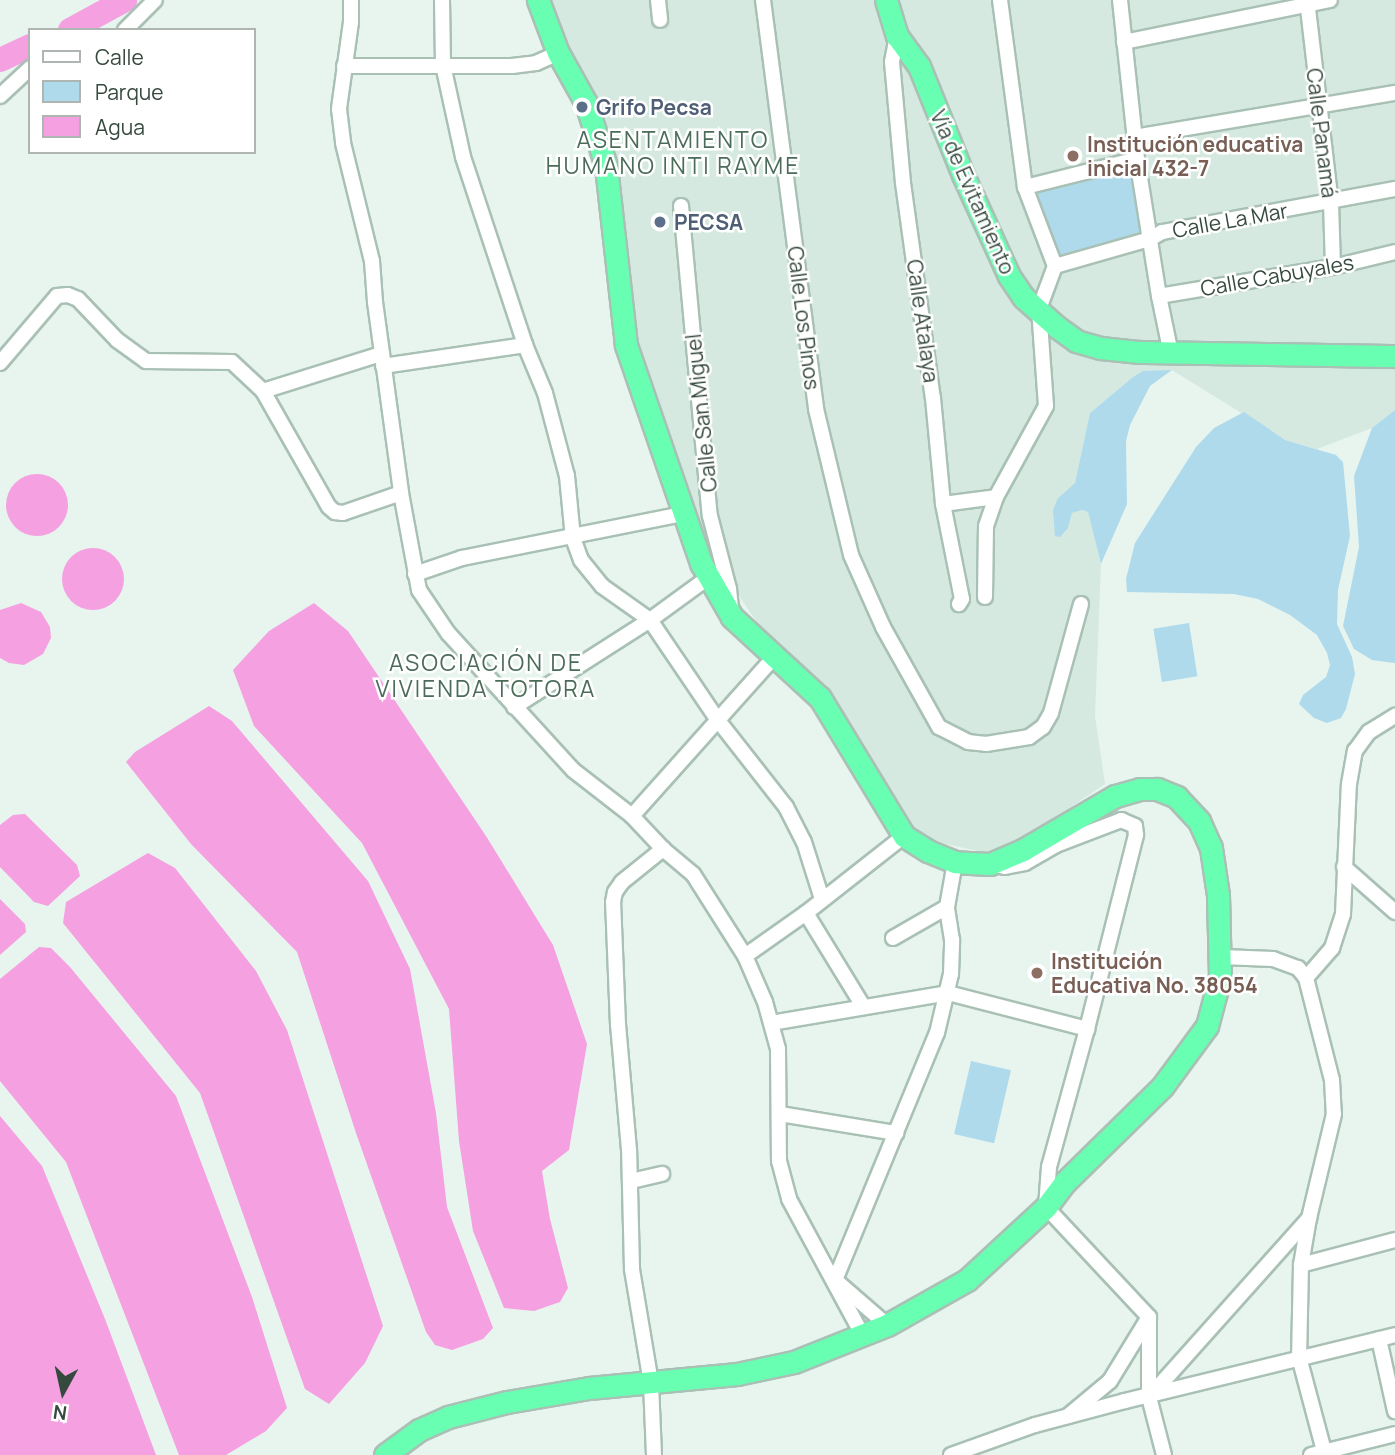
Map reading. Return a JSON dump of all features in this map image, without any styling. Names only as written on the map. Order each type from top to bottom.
[{"type":"highway","points":[[385,1455],[419,1430],[448,1417],[507,1402],[575,1390],[737,1374],[794,1362],[887,1325],[967,1280],[1046,1207],[1066,1182],[1162,1087],[1190,1051],[1212,1012],[1222,957],[1211,848],[1199,821],[1177,797],[1157,789],[1140,789],[1115,796],[1053,840],[990,864],[955,862],[928,851],[904,836],[820,698],[793,670],[774,657],[732,617],[709,577],[683,514],[626,345],[606,166],[586,103],[558,53],[538,0]]},
{"type":"highway","name":"Vía de Evitamiento","points":[[886,0],[897,36],[919,66],[962,176],[1009,276],[1023,297],[1076,341],[1101,348],[1171,354],[1395,356]]},
{"type":"street","points":[[127,28],[155,0]]},
{"type":"street","points":[[351,0],[351,22],[339,109],[343,143],[372,261],[382,360],[401,492],[419,590],[448,633],[573,770],[632,816],[663,849],[693,874],[745,956],[778,1049],[779,1161],[789,1199],[863,1336]]},
{"type":"street","points":[[442,0],[443,65],[463,156],[525,345],[545,393],[567,476],[573,538],[581,560],[602,586],[650,620],[717,719],[786,807],[804,842],[822,899]]},
{"type":"street","points":[[658,0],[660,20]]},
{"type":"street","name":"Calle Los Pinos","points":[[763,0],[816,409],[851,555],[883,627],[939,727],[968,742],[1002,743],[1030,737],[1047,720],[1081,604]]},
{"type":"street","points":[[985,597],[986,526],[996,497],[1046,406],[1039,309],[1055,265],[1025,187],[1000,0]]},
{"type":"street","points":[[1121,0],[1137,159],[1171,354]]},
{"type":"street","points":[[1124,42],[1307,2],[1330,0]]},
{"type":"street","name":"Calle Panamá","points":[[1307,2],[1331,203],[1333,267]]},
{"type":"street","name":"Calle Atalaya","points":[[897,36],[892,62],[903,183],[933,398],[943,504],[962,599],[959,604]]},
{"type":"street","points":[[344,66],[512,66],[536,63],[558,53]]},
{"type":"street","points":[[0,96],[28,70]]},
{"type":"street","points":[[1134,137],[1318,109],[1395,93]]},
{"type":"street","points":[[1025,187],[1137,159]]},
{"type":"street","name":"Calle La Mar","points":[[1055,265],[1150,239],[1162,232],[1331,203],[1395,189]]},
{"type":"street","name":"Calle San Miguel","points":[[681,206],[710,516],[729,589],[732,617]]},
{"type":"street","name":"Calle Cabuyales","points":[[1159,296],[1333,267],[1395,251]]},
{"type":"street","points":[[0,363],[57,296],[68,295],[78,299],[134,355],[161,363],[232,362],[263,391],[329,507],[343,513],[401,492]]},
{"type":"street","points":[[263,391],[382,360],[525,345]]},
{"type":"street","points":[[943,504],[996,497]]},
{"type":"street","points":[[415,573],[462,558],[683,514]]},
{"type":"street","points":[[514,707],[650,620],[709,577]]},
{"type":"street","points":[[632,816],[774,657]]},
{"type":"street","points":[[1306,978],[1332,948],[1343,914],[1349,783],[1355,751],[1369,732],[1395,716]]},
{"type":"street","points":[[1053,840],[1121,820],[1135,826],[1136,835],[1049,1167],[1046,1207],[1149,1317],[1149,1397],[1164,1455]]},
{"type":"street","points":[[745,956],[806,913],[904,836]]},
{"type":"street","points":[[654,1455],[651,1383],[632,1269],[631,1181],[618,1025],[613,902],[615,892],[622,882],[663,849]]},
{"type":"street","points":[[835,1280],[937,1033],[948,993],[952,940],[947,907],[955,862]]},
{"type":"street","points":[[1344,867],[1395,912]]},
{"type":"street","points":[[893,937],[947,907]]},
{"type":"street","points":[[806,913],[863,1006]]},
{"type":"street","points":[[1222,957],[1287,962],[1306,978],[1335,1097],[1334,1115],[1308,1218],[1301,1265],[1299,1357],[1320,1454],[1395,1434]]},
{"type":"street","points":[[771,1023],[948,993],[1087,1029]]},
{"type":"street","points":[[780,1114],[896,1133]]},
{"type":"street","points":[[1049,1167],[1066,1182]]},
{"type":"street","points":[[631,1181],[662,1174]]},
{"type":"street","points":[[1149,1397],[1308,1218]]},
{"type":"street","points":[[1301,1265],[1395,1240]]},
{"type":"street","points":[[835,1280],[887,1325]]},
{"type":"street","points":[[1068,1416],[1110,1381],[1149,1317]]},
{"type":"street","points":[[951,1455],[1068,1416],[1395,1335]]},
{"type":"street","points":[[1380,1339],[1395,1411]]},
{"type":"shaded area","points":[[547,0],[1395,0],[1395,410],[1372,428],[1317,449],[1285,440],[1172,370],[1133,377],[1090,413],[1075,483],[1058,498],[1068,528],[1072,513],[1082,510],[1088,512],[1101,564],[1095,716],[1105,784],[1015,845],[983,852],[931,841],[909,824],[826,687],[758,624],[708,549],[633,344],[609,154],[600,113]]},
{"type":"green space","points":[[1129,166],[1143,235],[1067,257],[1059,255],[1050,247],[1034,197],[1038,190]]},
{"type":"green space","points":[[1172,370],[1150,386],[1130,425],[1126,441],[1127,504],[1101,564],[1088,512],[1082,510],[1072,513],[1068,528],[1060,537],[1055,536],[1053,510],[1058,498],[1075,483],[1090,413],[1143,371]]},
{"type":"green space","points":[[1395,410],[1394,663],[1372,660],[1354,649],[1343,626],[1359,547],[1354,476],[1372,428]]},
{"type":"green space","points":[[1244,412],[1285,440],[1336,455],[1343,462],[1350,536],[1338,590],[1337,624],[1352,657],[1355,674],[1341,718],[1327,723],[1314,718],[1299,704],[1303,695],[1326,677],[1330,665],[1327,653],[1317,635],[1290,615],[1258,599],[1234,594],[1127,592],[1126,579],[1135,543],[1196,447],[1214,428]]},
{"type":"green space","points":[[1189,623],[1197,676],[1162,682],[1153,629]]},
{"type":"green space","points":[[971,1061],[1011,1070],[994,1143],[954,1134]]},
{"type":"water","points":[[37,474],[59,483],[68,505],[59,527],[37,536],[15,527],[6,505],[15,483]]},
{"type":"water","points":[[93,548],[115,557],[124,579],[115,601],[93,610],[71,601],[62,579],[71,557]]},
{"type":"water","points":[[21,603],[41,612],[50,627],[51,638],[43,654],[24,665],[9,663],[0,658],[0,610]]},
{"type":"water","points":[[314,603],[348,631],[486,836],[553,945],[587,1044],[569,1150],[542,1171],[550,1219],[568,1288],[560,1302],[534,1311],[504,1308],[473,1231],[459,1141],[449,1009],[362,843],[254,726],[233,670],[269,631]]},
{"type":"water","points":[[209,706],[232,721],[368,881],[410,969],[436,1113],[447,1207],[493,1328],[483,1339],[452,1350],[435,1345],[426,1332],[356,1133],[297,952],[191,844],[126,762],[135,752]]},
{"type":"water","points":[[25,814],[77,865],[80,876],[48,906],[34,902],[0,867],[0,825],[13,815]]},
{"type":"water","points":[[148,853],[175,868],[256,971],[287,1030],[383,1326],[365,1363],[329,1404],[305,1389],[200,1093],[63,923],[66,902]]},
{"type":"water","points":[[0,899],[25,924],[26,932],[0,955]]},
{"type":"water","points":[[39,947],[51,948],[70,967],[176,1096],[252,1297],[287,1408],[266,1431],[226,1455],[179,1455],[66,1162],[0,1081],[0,979]]},
{"type":"water","points":[[0,1116],[42,1166],[105,1319],[156,1455],[0,1455]]},
{"type":"waterway","points":[[74,28],[125,0]]},
{"type":"waterway","points":[[0,60],[28,47]]},
{"type":"place","name":"Grifo Pecsa","points":[[582,107]]},
{"type":"place","name":"Institución educativa inicial 432-7","points":[[1073,156]]},
{"type":"place","name":"PECSA","points":[[660,222]]},
{"type":"place","name":"Institución Educativa No. 38054","points":[[1037,973]]},
{"type":"district","name":"ASENTAMIENTO HUMANO INTI RAYME","points":[[673,152]]},
{"type":"district","name":"ASOCIACIÓN DE VIVIENDA TOTORA","points":[[486,675]]}]
